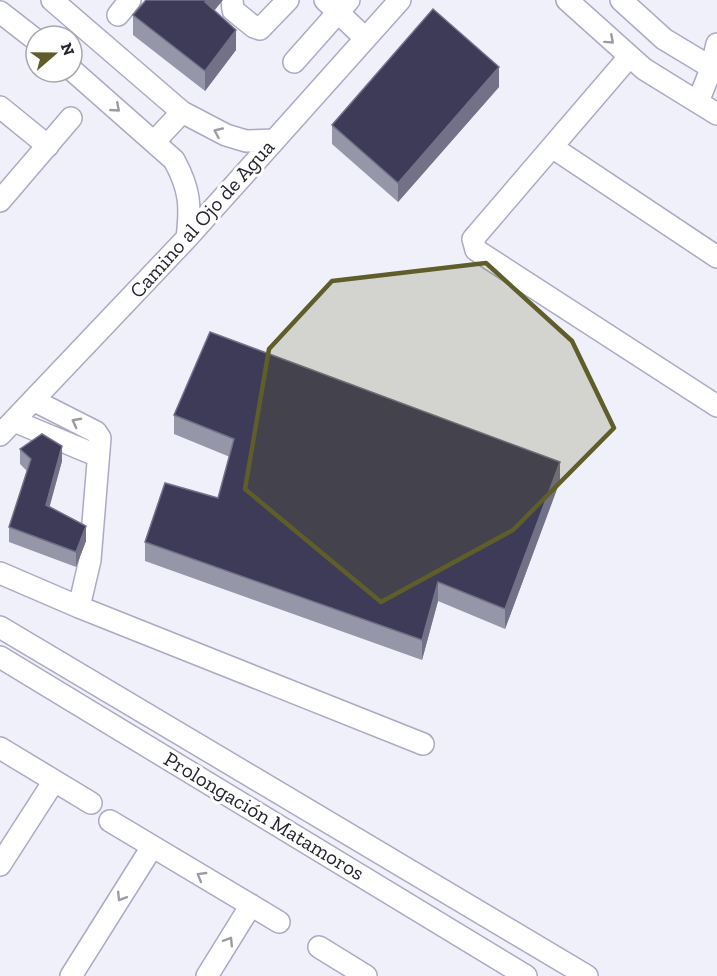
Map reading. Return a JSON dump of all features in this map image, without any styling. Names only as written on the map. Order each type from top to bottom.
[{"type":"street","points":[[52,0],[182,112],[226,135],[246,141],[274,140]]},
{"type":"street","points":[[232,0],[233,9],[254,27],[260,29],[288,0]]},
{"type":"street","name":"Camino al Ojo de Agua","points":[[7,428],[187,238],[400,0]]},
{"type":"street","points":[[621,0],[664,39],[714,70]]},
{"type":"street","points":[[294,62],[337,4],[365,38]]},
{"type":"street","points":[[577,4],[629,57],[717,114]]},
{"type":"street","points":[[0,12],[24,31]]},
{"type":"street","points":[[698,102],[714,70],[717,44]]},
{"type":"street","points":[[629,57],[473,239],[476,250],[717,406]]},
{"type":"street","points":[[84,80],[174,160],[183,175],[191,207],[187,238]]},
{"type":"street","points":[[0,107],[48,146]]},
{"type":"street","points":[[155,141],[182,112]]},
{"type":"street","points":[[0,201],[71,118]]},
{"type":"street","points":[[552,147],[717,257]]},
{"type":"street","points":[[33,400],[98,434],[90,560],[80,607]]},
{"type":"street","points":[[7,428],[98,456]]},
{"type":"street","points":[[0,573],[423,744]]},
{"type":"street","points":[[0,627],[587,976]]},
{"type":"street","name":"Prolongación Matamoros","points":[[0,657],[526,976]]},
{"type":"street","points":[[0,748],[91,802]]},
{"type":"street","points":[[0,865],[54,782]]},
{"type":"street","points":[[110,821],[279,922]]},
{"type":"street","points":[[71,976],[152,847]]},
{"type":"street","points":[[207,976],[251,905]]},
{"type":"street","points":[[319,947],[356,973]]},
{"type":"highlighted area","points":[[486,263],[572,341],[614,428],[513,530],[381,602],[245,489],[269,349],[332,281]]},
{"type":"building","points":[[146,0],[207,0],[205,2],[236,30],[205,71],[133,15]]},
{"type":"building","points":[[433,9],[499,67],[398,183],[332,125]]},
{"type":"building","points":[[210,332],[560,462],[505,609],[438,582],[422,640],[145,542],[165,483],[218,498],[234,439],[174,415]]},
{"type":"building","points":[[42,434],[62,446],[46,505],[86,526],[76,552],[9,527],[31,459],[20,449]]}]
